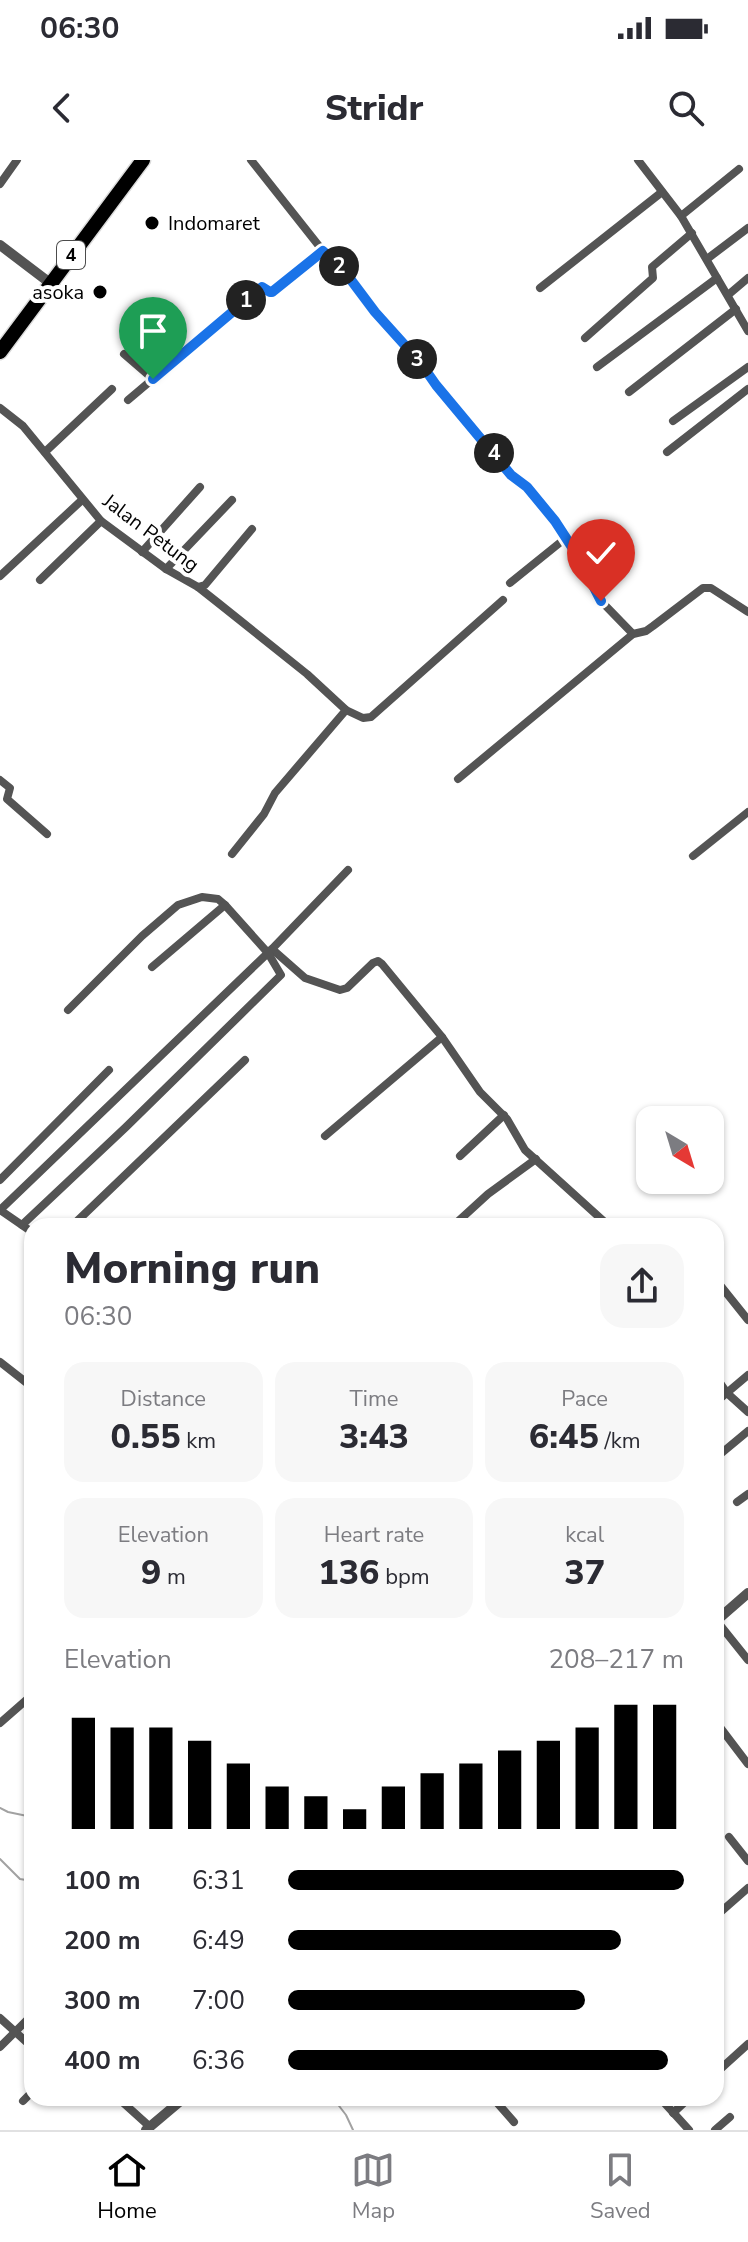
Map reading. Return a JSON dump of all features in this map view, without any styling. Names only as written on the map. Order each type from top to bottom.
[{"type":"highway","name":"4","points":[[0,352],[143,160]]},
{"type":"street","points":[[0,184],[17,160]]},
{"type":"street","points":[[638,160],[692,233],[747,329]]},
{"type":"street","points":[[254,161],[323,251],[345,272],[511,475],[530,491],[567,537],[599,599],[633,634]]},
{"type":"street","points":[[681,216],[739,169]]},
{"type":"street","points":[[540,288],[662,192]]},
{"type":"street","points":[[707,259],[748,228]]},
{"type":"street","points":[[585,338],[653,278],[652,267],[692,233]]},
{"type":"street","points":[[0,245],[50,283]]},
{"type":"street","points":[[128,400],[262,287],[272,292],[323,251]]},
{"type":"street","points":[[597,367],[717,278]]},
{"type":"street","points":[[728,295],[748,278]]},
{"type":"street","points":[[629,392],[736,309]]},
{"type":"street","points":[[124,354],[153,379]]},
{"type":"street","points":[[673,421],[748,367]]},
{"type":"street","points":[[45,452],[112,389]]},
{"type":"street","points":[[667,452],[748,389]]},
{"type":"street","name":"Jalan Petung","points":[[0,408],[23,426],[101,521],[166,569],[198,587],[205,585],[252,529]]},
{"type":"street","points":[[142,552],[200,487]]},
{"type":"street","points":[[0,576],[82,500]]},
{"type":"street","points":[[166,569],[232,500]]},
{"type":"street","points":[[40,580],[101,521]]},
{"type":"street","points":[[510,583],[567,537]]},
{"type":"street","points":[[198,587],[307,674],[346,710],[363,718],[371,717],[503,600]]},
{"type":"street","points":[[458,779],[633,634],[646,631],[703,588],[711,588],[748,612]]},
{"type":"street","points":[[232,854],[264,814],[275,793],[346,710]]},
{"type":"street","points":[[0,780],[10,788],[7,799],[47,834]]},
{"type":"street","points":[[693,856],[748,812]]},
{"type":"street","points":[[22,1225],[0,1210],[270,951],[348,870]]},
{"type":"street","points":[[68,1010],[142,936],[178,905],[202,897],[218,899],[270,951],[305,978],[343,991],[373,963],[380,962],[442,1037],[480,1092],[504,1115],[518,1140],[601,1218]]},
{"type":"street","points":[[152,967],[225,905]]},
{"type":"street","points":[[29,1218],[279,979],[281,972],[270,951]]},
{"type":"street","points":[[325,1136],[442,1037]]},
{"type":"street","points":[[80,1218],[245,1060]]},
{"type":"street","points":[[0,1180],[109,1070]]},
{"type":"street","points":[[460,1156],[504,1115]]},
{"type":"street","points":[[462,1218],[488,1194],[536,1159]]},
{"type":"street","points":[[724,1290],[748,1320]]},
{"type":"street","points":[[0,1362],[24,1381]]},
{"type":"street","points":[[724,1395],[748,1375]]},
{"type":"street","points":[[724,1389],[748,1412]]},
{"type":"street","points":[[724,1451],[748,1431]]},
{"type":"street","points":[[737,1502],[748,1494]]},
{"type":"street","points":[[724,1614],[748,1593]]},
{"type":"street","points":[[724,1631],[748,1660]]},
{"type":"street","points":[[0,1723],[24,1702]]},
{"type":"street","points":[[724,1732],[748,1764]]},
{"type":"street","points":[[729,1837],[748,1861]]},
{"type":"street","points":[[724,1910],[746,1893]]},
{"type":"street","points":[[0,2018],[24,2040]]},
{"type":"street","points":[[0,2047],[24,2023]]},
{"type":"street","points":[[724,2066],[748,2044]]},
{"type":"street","points":[[126,2106],[148,2128],[174,2106]]},
{"type":"street","points":[[500,2106],[514,2122]]},
{"type":"street","points":[[667,2106],[689,2130]]},
{"type":"street","points":[[673,2113],[680,2106]]},
{"type":"street","points":[[715,2130],[730,2117]]},
{"type":"waterway","points":[[0,1808],[24,1815]]},
{"type":"waterway","points":[[0,1859],[24,1880]]},
{"type":"waterway","points":[[339,2106],[353,2130]]},
{"type":"place","name":"Indomaret","points":[[152,223]]},
{"type":"place","name":"asoka","points":[[100,292]]},
{"type":"route","points":[[153,379],[262,287],[272,292],[323,251],[345,272],[511,475],[527,487],[555,521],[567,537],[601,601]]}]
